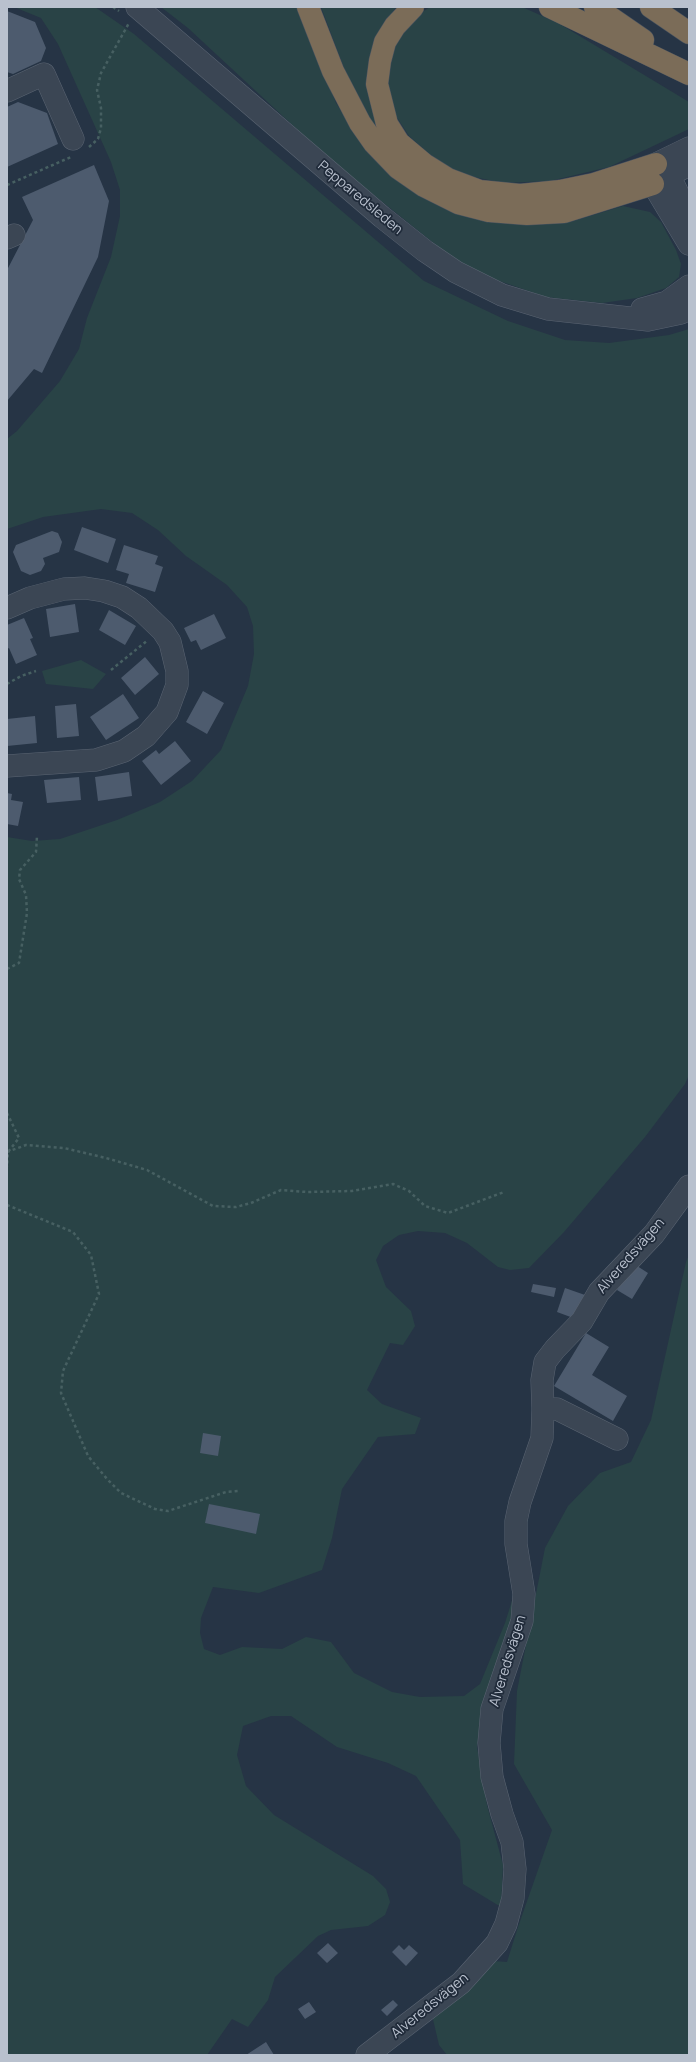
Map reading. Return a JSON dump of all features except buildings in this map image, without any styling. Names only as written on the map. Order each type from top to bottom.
[{"type":"highway","points":[[308,7],[333,71],[360,123],[374,142],[398,168],[458,203],[483,209],[527,214],[564,212],[659,174]]},
{"type":"highway","points":[[413,7],[395,26],[385,42],[380,61],[377,84],[387,124],[399,143],[424,164],[448,179],[480,191],[520,195],[560,191],[659,174]]},
{"type":"highway","points":[[550,7],[689,74]]},
{"type":"highway","points":[[594,7],[689,70]]},
{"type":"highway","points":[[651,7],[689,33]]},
{"type":"street","name":"Pepparedsleden","points":[[137,7],[382,217],[425,251],[456,272],[502,296],[521,303],[548,309],[648,320],[681,313],[689,309]]},
{"type":"street","points":[[7,91],[44,74],[73,139]]},
{"type":"street","points":[[659,174],[689,148]]},
{"type":"street","points":[[659,174],[689,165]]},
{"type":"street","points":[[659,174],[689,216]]},
{"type":"street","points":[[659,174],[689,244]]},
{"type":"street","name":"Pepparedsleden","points":[[619,317],[667,302],[689,286]]},
{"type":"street","points":[[7,608],[49,592],[64,589],[85,588],[104,591],[122,598],[139,608],[161,628],[170,642],[175,657],[177,685],[166,712],[146,736],[124,751],[96,760],[7,766]]},
{"type":"street","name":"Alveredsvägen","points":[[367,2055],[461,1983],[497,1943],[506,1924],[513,1898],[515,1869],[512,1842],[502,1814],[492,1777],[489,1742],[492,1709],[522,1621],[524,1594],[516,1544],[516,1521],[520,1502],[542,1438],[542,1380],[545,1362],[555,1349],[582,1321],[599,1292],[654,1234],[689,1186]]},
{"type":"street","points":[[543,1409],[557,1409],[617,1439]]},
{"type":"path","points":[[111,670],[161,628]]},
{"type":"path","points":[[7,684],[21,676],[36,671]]},
{"type":"path","points":[[7,969],[19,963],[27,913],[26,895],[19,879],[20,870],[36,852],[37,836]]},
{"type":"path","points":[[7,1113],[19,1138],[7,1152],[7,1167]]},
{"type":"path","points":[[7,1152],[26,1145],[64,1148],[106,1158],[147,1170],[213,1206],[236,1207],[251,1203],[280,1190],[307,1192],[352,1191],[393,1184],[409,1192],[425,1206],[448,1213],[504,1192]]},
{"type":"path","points":[[7,1205],[73,1232],[91,1255],[99,1294],[62,1371],[61,1393],[88,1456],[107,1480],[121,1493],[155,1509],[168,1511],[226,1492],[239,1491]]},
{"type":"green space","points":[[14,7],[95,7],[134,34],[424,281],[508,321],[565,340],[609,343],[669,335],[689,329],[689,1075],[685,1084],[645,1137],[564,1232],[529,1268],[510,1270],[498,1267],[467,1243],[445,1233],[418,1231],[399,1235],[383,1246],[376,1260],[386,1287],[411,1311],[415,1326],[403,1345],[390,1343],[367,1390],[382,1404],[421,1418],[415,1434],[378,1437],[342,1489],[332,1538],[322,1570],[259,1593],[213,1587],[201,1618],[200,1633],[204,1649],[220,1655],[242,1647],[282,1649],[306,1637],[331,1642],[354,1673],[392,1692],[420,1697],[464,1696],[480,1684],[505,1623],[515,1591],[513,1627],[482,1714],[477,1747],[487,1805],[503,1865],[501,1907],[463,1884],[460,1840],[416,1776],[388,1763],[337,1747],[291,1716],[271,1716],[243,1726],[237,1755],[246,1786],[274,1815],[373,1876],[386,1889],[390,1902],[385,1915],[368,1926],[331,1930],[318,1936],[275,1977],[268,2000],[248,2027],[232,2019],[207,2055],[7,2055],[7,837],[32,841],[60,839],[117,820],[160,802],[192,781],[221,750],[248,686],[254,654],[253,626],[247,607],[227,585],[186,556],[158,530],[132,513],[101,509],[43,517],[7,529],[7,439],[17,431],[60,381],[79,349],[87,318],[111,257],[120,216],[120,190],[111,162],[58,44],[41,18]]},
{"type":"green space","points":[[161,7],[298,7],[336,103],[370,155],[487,218],[530,225],[573,221],[623,206],[650,212],[661,222],[676,250],[681,264],[679,277],[666,288],[637,298],[602,303],[546,297],[488,277],[451,257],[329,159],[188,28]]},
{"type":"green space","points":[[321,7],[396,7],[376,37],[369,60],[367,84],[379,136],[350,84]]},
{"type":"green space","points":[[430,7],[522,7],[558,23],[689,102],[689,129],[609,167],[550,181],[503,183],[460,174],[434,158],[409,136],[396,116],[387,90],[390,62],[398,36],[413,18]]},
{"type":"green space","points":[[81,660],[106,674],[93,689],[46,684],[42,671]]},
{"type":"green space","points":[[689,1255],[689,2055],[447,2055],[439,2045],[432,2015],[493,1961],[507,1962],[552,1830],[514,1764],[517,1691],[545,1548],[568,1506],[600,1473],[631,1462],[651,1420],[686,1262]]}]
